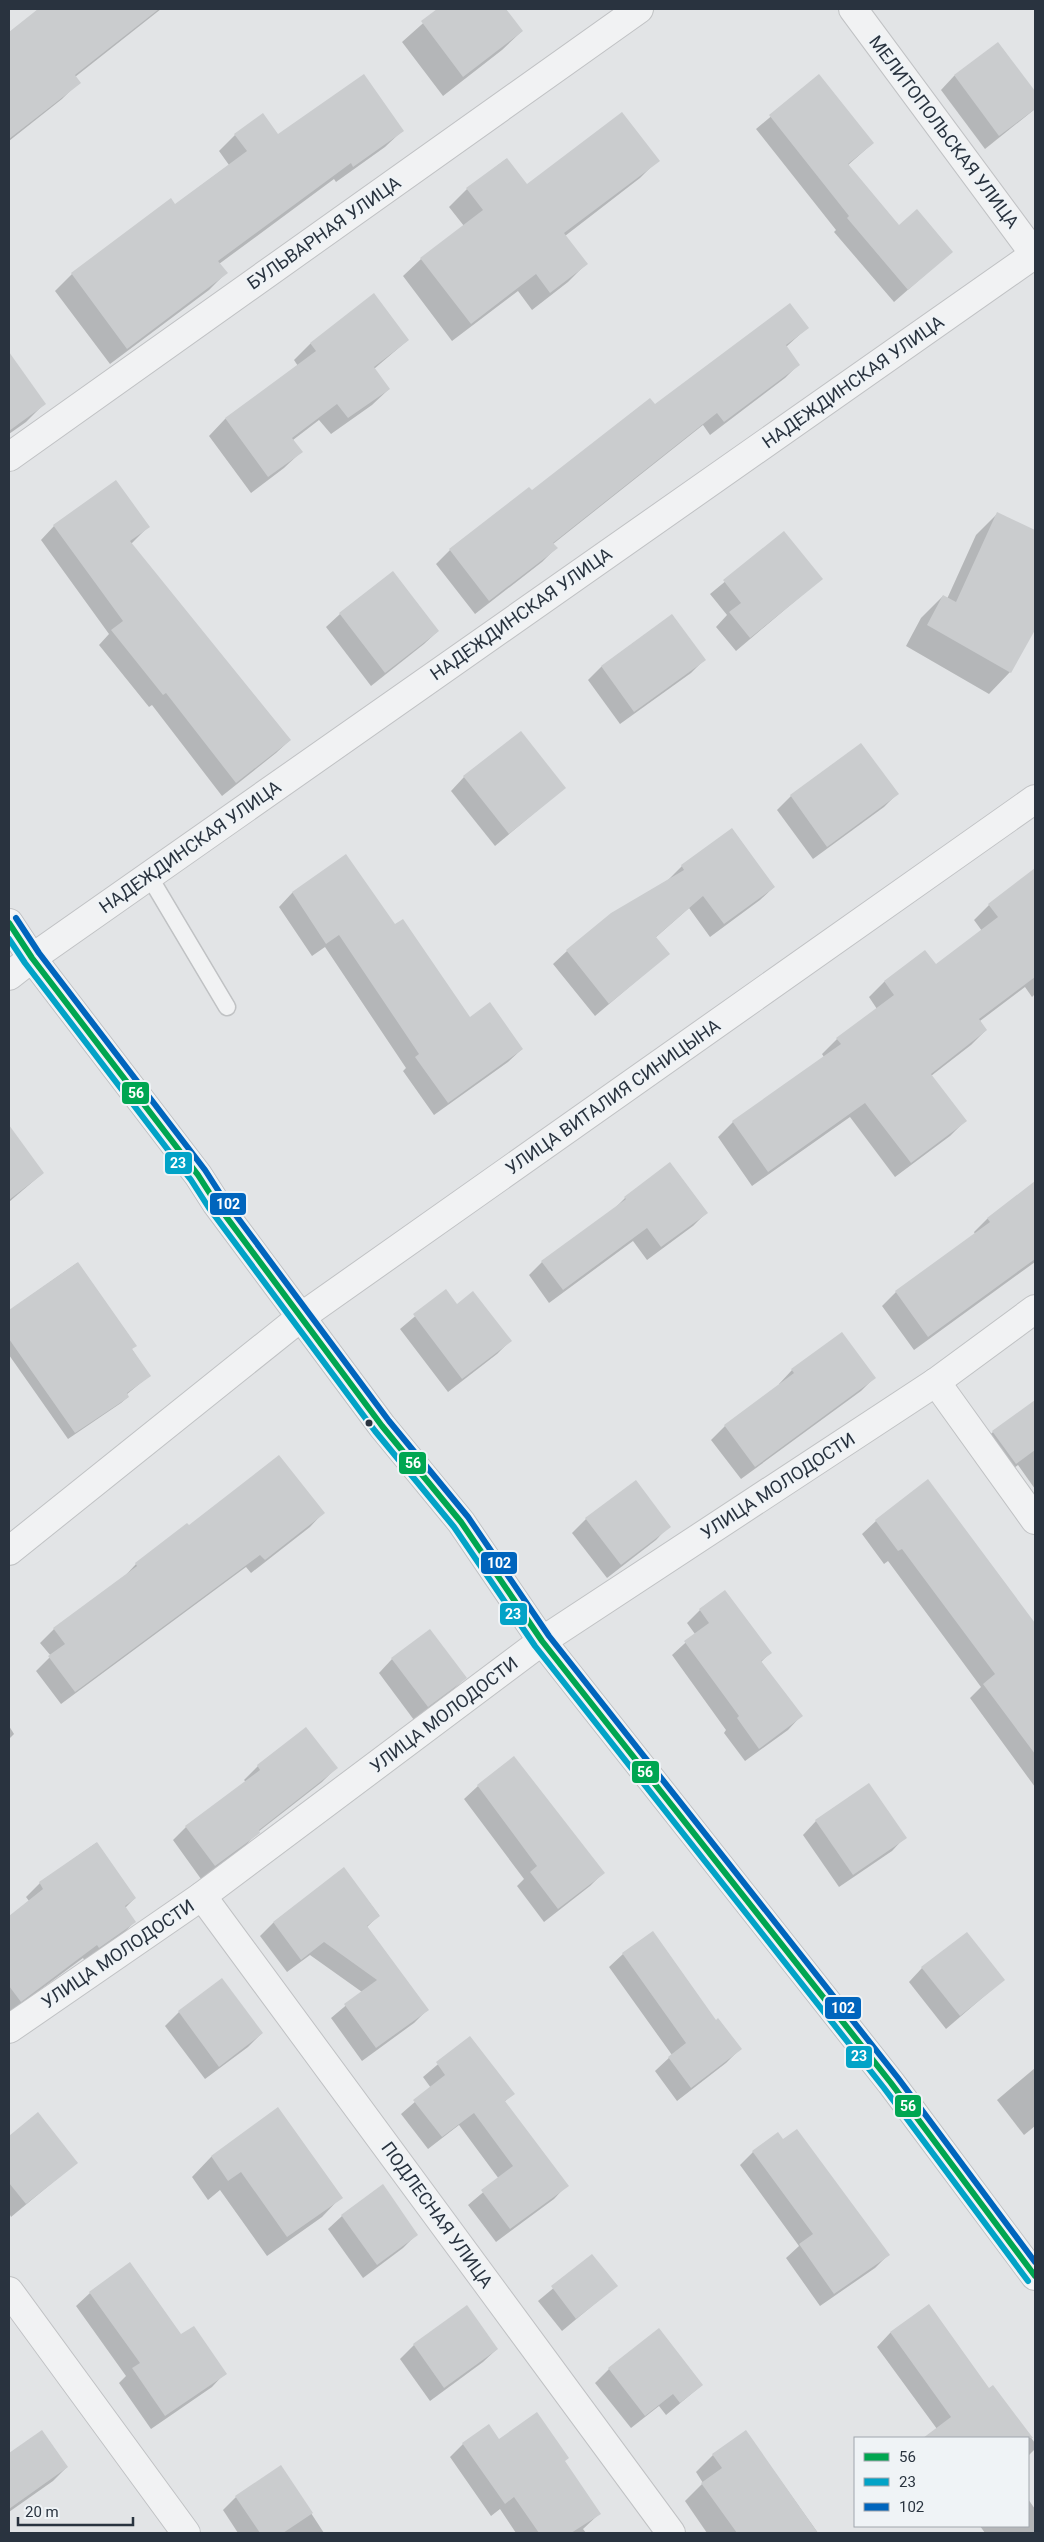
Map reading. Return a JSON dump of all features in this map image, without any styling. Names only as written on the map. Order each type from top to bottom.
[{"type":"street","name":"БУЛЬВАРНАЯ УЛИЦА","points":[[9,457],[639,9]]},
{"type":"street","name":"МЕЛИТОПОЛЬСКАЯ УЛИЦА","points":[[853,9],[1035,254]]},
{"type":"street","name":"НАДЕЖДИНСКАЯ УЛИЦА","points":[[9,976],[1035,254]]},
{"type":"street","name":"УЛИЦА ВИТАЛИЯ СИНИЦЫНА","points":[[9,1551],[301,1317],[1035,799]]},
{"type":"street","points":[[9,923],[32,958],[198,1175],[216,1204],[382,1426],[461,1522],[542,1641],[891,2083],[1035,2276]]},
{"type":"street","name":"УЛИЦА МОЛОДОСТИ","points":[[9,2029],[202,1896],[542,1641],[936,1382],[1035,1309]]},
{"type":"street","points":[[936,1382],[1035,1520]]},
{"type":"street","name":"ПОДЛЕСНАЯ УЛИЦА","points":[[202,1896],[671,2533]]},
{"type":"street","points":[[9,2291],[186,2533]]},
{"type":"lane","points":[[149,876],[227,1007]]},
{"type":"building","points":[[38,9],[159,9],[75,75],[81,83],[9,139],[9,32]]},
{"type":"building","points":[[437,9],[506,9],[523,31],[463,77],[421,21]]},
{"type":"building","points":[[998,42],[1035,91],[1035,109],[999,136],[954,75]]},
{"type":"building","points":[[364,74],[404,131],[353,167],[351,163],[218,261],[228,273],[127,349],[71,273],[171,198],[175,204],[247,151],[234,134],[263,113],[278,134]]},
{"type":"building","points":[[819,74],[874,143],[848,164],[899,225],[917,209],[953,252],[908,290],[847,218],[849,216],[769,115]]},
{"type":"building","points":[[622,112],[660,161],[564,233],[588,264],[550,293],[536,274],[471,324],[420,258],[483,210],[466,188],[507,158],[527,184]]},
{"type":"building","points":[[374,293],[409,340],[374,367],[390,389],[348,418],[337,404],[292,438],[303,452],[268,477],[225,418],[316,351],[310,343]]},
{"type":"building","points":[[790,303],[809,328],[786,345],[800,365],[724,422],[717,413],[553,543],[558,548],[489,601],[449,549],[529,487],[532,490],[650,398],[655,404]]},
{"type":"building","points":[[9,352],[46,404],[9,431]]},
{"type":"building","points":[[116,480],[150,527],[130,541],[291,740],[236,783],[166,693],[163,695],[111,630],[123,621],[53,525]]},
{"type":"building","points":[[997,512],[1035,530],[1035,630],[1011,673],[927,625],[943,595],[956,602]]},
{"type":"building","points":[[784,531],[823,579],[750,638],[729,612],[741,603],[723,580]]},
{"type":"building","points":[[393,571],[439,631],[385,673],[339,613]]},
{"type":"building","points":[[672,614],[706,660],[634,712],[601,666]]},
{"type":"building","points":[[521,731],[566,788],[509,834],[463,776]]},
{"type":"building","points":[[861,743],[899,794],[827,847],[790,795]]},
{"type":"building","points":[[732,828],[775,887],[724,924],[703,896],[656,937],[670,954],[609,1004],[566,950],[611,913],[684,870],[681,865]]},
{"type":"building","points":[[346,854],[395,924],[403,919],[470,1017],[490,1002],[523,1049],[448,1103],[415,1057],[419,1054],[339,935],[326,944],[292,892]]},
{"type":"building","points":[[1035,868],[1035,977],[979,1019],[987,1030],[931,1074],[967,1121],[911,1163],[865,1103],[768,1172],[732,1121],[841,1044],[836,1038],[894,995],[884,981],[925,950],[936,964],[998,917],[988,904]]},
{"type":"building","points":[[9,1125],[44,1173],[9,1200]]},
{"type":"building","points":[[670,1162],[708,1213],[661,1247],[647,1228],[563,1290],[541,1261],[626,1199],[624,1197]]},
{"type":"building","points":[[1035,1181],[1035,1259],[928,1337],[895,1291],[990,1222],[987,1218]]},
{"type":"building","points":[[78,1262],[137,1346],[132,1349],[151,1376],[127,1393],[129,1397],[75,1433],[9,1339],[9,1310]]},
{"type":"building","points":[[446,1289],[457,1304],[473,1291],[512,1341],[462,1379],[413,1314]]},
{"type":"building","points":[[842,1332],[876,1378],[755,1467],[724,1425],[794,1373],[791,1369]]},
{"type":"building","points":[[1035,1400],[1035,1450],[1016,1464],[992,1431]]},
{"type":"building","points":[[279,1455],[325,1513],[265,1560],[260,1555],[75,1692],[48,1656],[65,1644],[53,1628],[137,1566],[135,1563],[187,1523],[189,1525]]},
{"type":"building","points":[[928,1479],[1035,1623],[1035,1754],[983,1684],[995,1674],[902,1549],[898,1551],[875,1520]]},
{"type":"building","points":[[636,1480],[671,1527],[621,1565],[585,1518]]},
{"type":"building","points":[[725,1590],[772,1653],[761,1661],[803,1716],[759,1749],[737,1718],[739,1716],[684,1641],[709,1623],[699,1609]]},
{"type":"building","points":[[430,1629],[467,1678],[428,1707],[391,1658]]},
{"type":"building","points":[[306,1727],[338,1768],[259,1830],[260,1833],[215,1866],[185,1826],[260,1770],[257,1765]]},
{"type":"building","points":[[514,1756],[605,1873],[558,1909],[530,1872],[537,1866],[477,1785]]},
{"type":"building","points":[[869,1783],[907,1838],[853,1875],[815,1820]]},
{"type":"building","points":[[97,1842],[136,1898],[125,1906],[136,1922],[99,1948],[97,1945],[21,2002],[9,1986],[9,1916],[43,1889],[39,1882]]},
{"type":"building","points":[[344,1867],[380,1916],[367,1926],[429,2010],[376,2048],[344,2004],[377,1980],[324,1942],[301,1960],[273,1922]]},
{"type":"building","points":[[653,1931],[716,2020],[718,2018],[742,2049],[691,2088],[668,2057],[686,2043],[622,1953]]},
{"type":"building","points":[[967,1932],[1005,1980],[960,2016],[921,1967]]},
{"type":"building","points":[[222,1978],[263,2033],[219,2067],[178,2011]]},
{"type":"building","points":[[470,2036],[515,2094],[505,2101],[569,2186],[510,2229],[481,2190],[513,2166],[474,2113],[442,2137],[413,2100],[445,2075],[436,2062]]},
{"type":"building","points":[[278,2107],[343,2198],[287,2237],[241,2172],[228,2181],[211,2156]]},
{"type":"building","points":[[38,2112],[78,2163],[26,2204],[9,2183],[9,2136]]},
{"type":"building","points":[[797,2129],[890,2255],[834,2294],[799,2244],[813,2234],[752,2151],[778,2132],[783,2139]]},
{"type":"building","points":[[383,2184],[418,2235],[377,2265],[341,2215]]},
{"type":"building","points":[[592,2254],[618,2286],[576,2319],[551,2286]]},
{"type":"building","points":[[130,2262],[181,2334],[194,2326],[227,2374],[165,2416],[132,2368],[140,2363],[89,2292]]},
{"type":"building","points":[[929,2304],[989,2388],[993,2385],[1033,2438],[924,2437],[951,2417],[890,2332]]},
{"type":"building","points":[[467,2305],[498,2349],[444,2388],[413,2344]]},
{"type":"building","points":[[659,2328],[703,2385],[680,2403],[673,2394],[645,2416],[608,2368]]},
{"type":"building","points":[[537,2412],[569,2458],[565,2461],[601,2514],[571,2533],[539,2533],[514,2497],[505,2504],[462,2443],[489,2424],[499,2439]]},
{"type":"building","points":[[42,2430],[68,2467],[9,2509],[9,2453]]},
{"type":"building","points":[[746,2430],[818,2533],[737,2533],[701,2483],[722,2468],[712,2454]]},
{"type":"building","points":[[281,2465],[313,2513],[283,2533],[260,2533],[235,2496]]},
{"type":"transit line","name":"102","points":[[16,918],[39,953],[205,1170],[223,1198],[389,1421],[468,1517],[549,1636],[898,2078],[1035,2262]]},
{"type":"transit line","name":"56","points":[[9,923],[32,958],[198,1175],[216,1203],[382,1426],[461,1522],[542,1641],[891,2083],[1035,2276]]},
{"type":"transit line","name":"23","points":[[9,939],[25,963],[191,1180],[209,1208],[375,1431],[454,1527],[535,1646],[884,2088],[1028,2281]]}]
